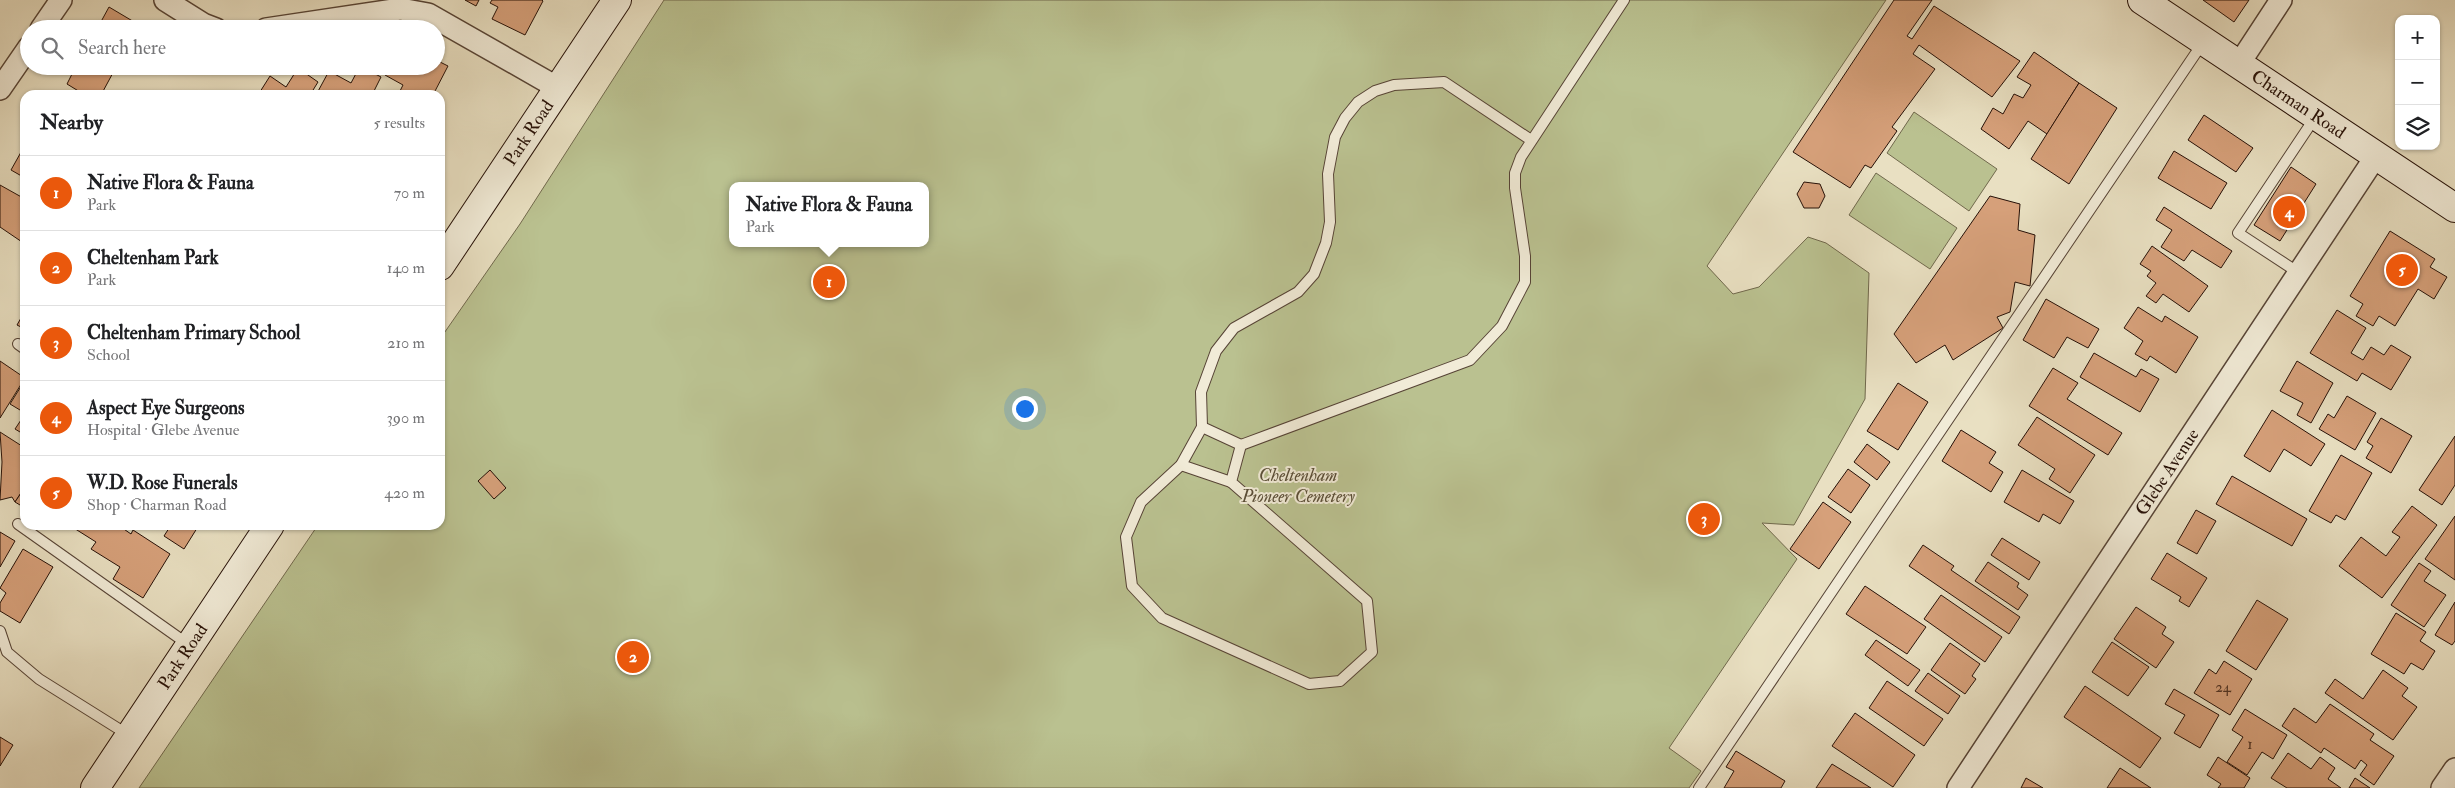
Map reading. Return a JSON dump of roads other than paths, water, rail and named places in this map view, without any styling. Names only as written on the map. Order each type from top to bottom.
[{"type":"street","points":[[47,20],[61,0]]},
{"type":"street","points":[[165,0],[197,20]]},
{"type":"street","name":"Park Road","points":[[445,258],[617,0]]},
{"type":"street","name":"Charman Road","points":[[2142,0],[2455,208]]},
{"type":"street","points":[[2239,64],[2281,0]]},
{"type":"street","points":[[326,20],[400,9],[428,14],[439,20]]},
{"type":"street","points":[[445,24],[558,88]]},
{"type":"street","points":[[0,89],[20,60]]},
{"type":"street","name":"Glebe Avenue","points":[[1958,788],[2376,156]]},
{"type":"street","name":"Park Road","points":[[95,788],[267,530]]},
{"type":"street","points":[[2442,788],[2455,769]]},
{"type":"lane","points":[[1202,427],[1241,445],[1470,360],[1502,326],[1525,282],[1525,256],[1515,188],[1515,173],[1531,140],[1624,0]]},
{"type":"lane","points":[[1699,788],[2204,41]]},
{"type":"lane","points":[[1181,465],[1230,482],[1367,600],[1372,652],[1340,681],[1309,684],[1162,618],[1132,586],[1126,537],[1141,502],[1181,465],[1202,427],[1201,392],[1216,351],[1234,328],[1298,292],[1314,274],[1326,243],[1330,222],[1328,174],[1335,137],[1345,118],[1358,102],[1375,91],[1394,85],[1444,82],[1531,140]]},
{"type":"lane","points":[[2299,273],[2238,233],[2316,116]]},
{"type":"lane","points":[[1230,482],[1241,445]]},
{"type":"lane","points":[[27,530],[190,645]]},
{"type":"lane","points":[[0,631],[6,652],[39,679],[130,736]]},
{"type":"place","name":"Aspect Eye Surgeons","points":[[2289,212]]},
{"type":"place","name":"W.D. Rose Funerals","points":[[2402,270]]},
{"type":"place","name":"Native Flora & Fauna","points":[[829,282]]},
{"type":"place","name":"Cheltenham Primary School","points":[[1704,519]]},
{"type":"place","name":"Cheltenham Park","points":[[633,657]]},
{"type":"park label","name":"Cheltenham Pioneer Cemetery","points":[[1298,485]]}]
